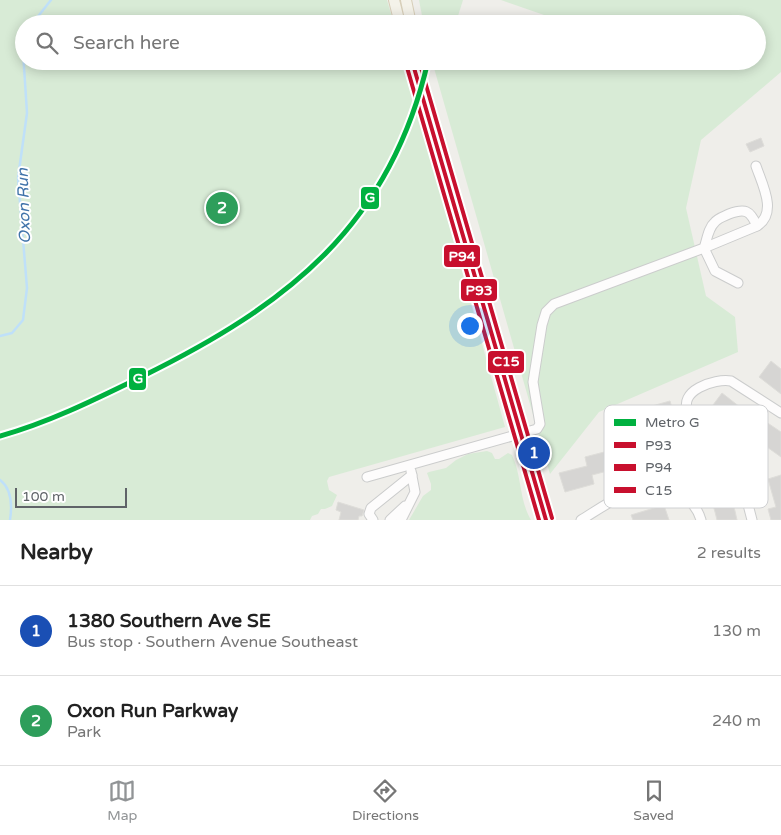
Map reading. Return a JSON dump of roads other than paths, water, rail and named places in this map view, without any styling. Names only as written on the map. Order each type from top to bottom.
[{"type":"main road","points":[[394,0],[398,15]]},
{"type":"main road","points":[[406,0],[410,15]]},
{"type":"main road","points":[[417,70],[546,520]]},
{"type":"lane","points":[[367,477],[538,429],[540,424],[533,382],[542,325],[546,312],[554,304],[704,248],[757,226],[763,220],[768,209],[756,166]]},
{"type":"lane","points":[[738,283],[715,271],[704,248],[713,224],[724,216],[740,210],[745,211],[753,217],[757,226]]},
{"type":"lane","points":[[686,405],[686,401],[693,391],[724,380],[731,381],[781,413]]},
{"type":"lane","points":[[401,520],[415,492],[410,464]]},
{"type":"lane","points":[[373,520],[370,514],[371,508],[412,475]]},
{"type":"lane","points":[[390,520],[409,503]]},
{"type":"lane","points":[[580,520],[604,506]]},
{"type":"lane","points":[[695,508],[701,520]]},
{"type":"waterway","name":"Oxon Run","points":[[39,15],[51,0]]},
{"type":"waterway","name":"Oxon Run","points":[[0,336],[12,333],[23,320],[27,288],[18,178],[27,113],[24,70]]},
{"type":"waterway","name":"Oxon Run","points":[[0,480],[9,493],[11,504],[10,520]]},
{"type":"metro line","name":"G","points":[[0,436],[55,417],[143,376],[195,349],[243,320],[286,289],[325,254],[359,214],[388,170],[411,119],[425,70]]},
{"type":"place","name":"Oxon Run Parkway","points":[[222,208]]},
{"type":"place","name":"1380 Southern Ave SE","points":[[534,453]]}]
